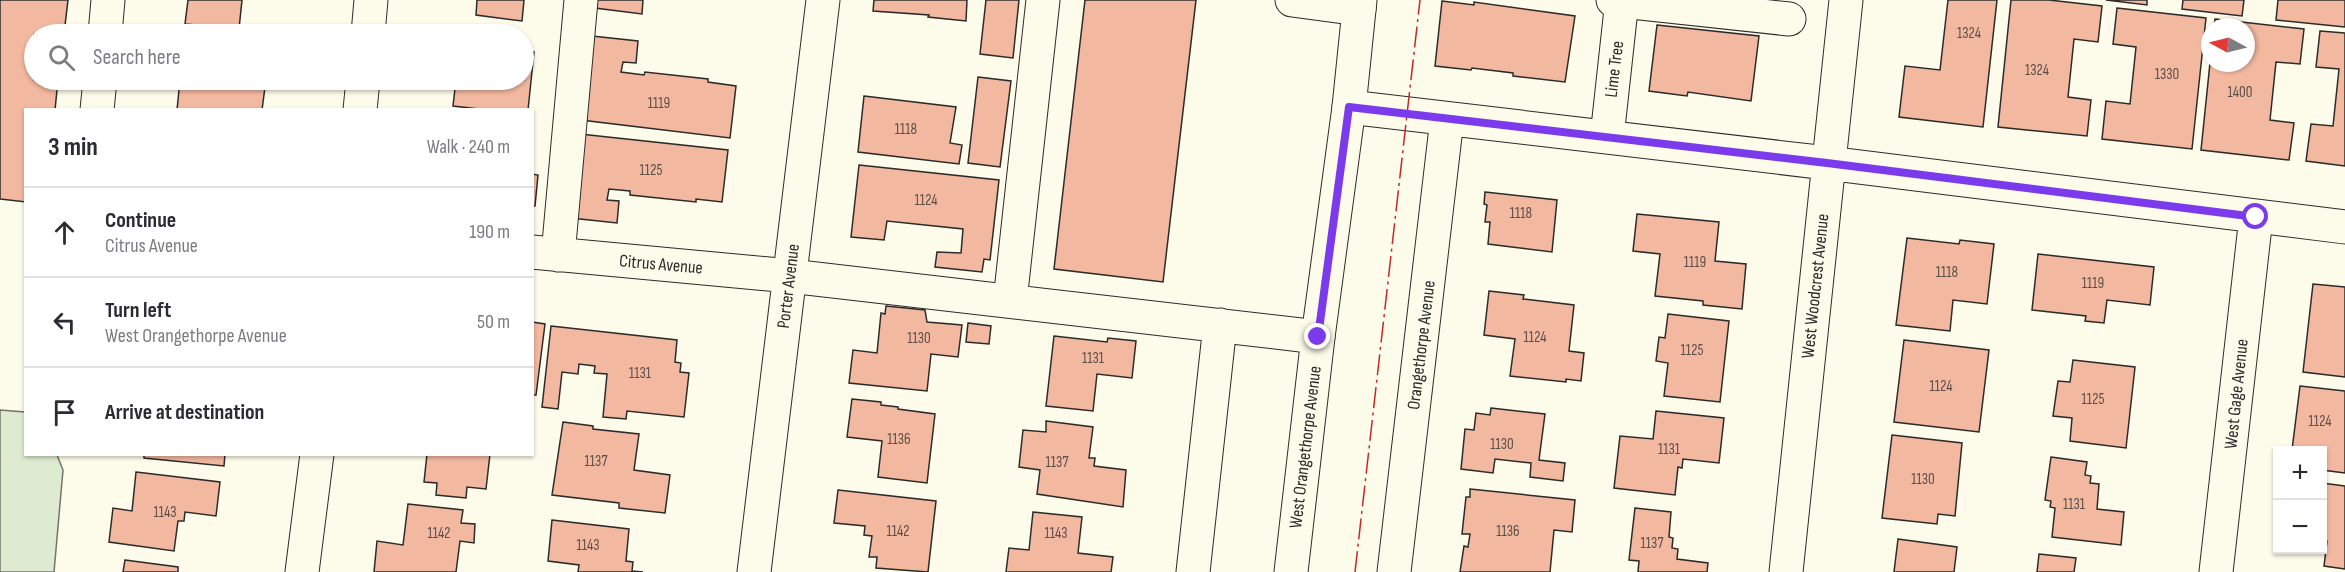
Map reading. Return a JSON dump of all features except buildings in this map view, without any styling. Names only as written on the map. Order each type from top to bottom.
[{"type":"street","points":[[106,24],[108,0]]},
{"type":"street","points":[[369,24],[371,0]]},
{"type":"street","points":[[545,254],[581,0]]},
{"type":"street","name":"Porter Avenue","points":[[754,572],[823,0]]},
{"type":"street","points":[[1010,301],[1043,0]]},
{"type":"street","points":[[1292,0],[1360,4]]},
{"type":"street","name":"Lime Tree","points":[[1606,137],[1619,0],[1789,19]]},
{"type":"street","name":"West Woodcrest Avenue","points":[[1786,572],[1827,163],[1846,0]]},
{"type":"street","name":"West Orangethorpe Avenue","points":[[1291,572],[1360,4]]},
{"type":"street","points":[[97,108],[99,90]]},
{"type":"street","points":[[360,108],[362,90]]},
{"type":"street","points":[[1349,107],[2345,227]]},
{"type":"street","name":"Orangethorpe Avenue","points":[[1394,572],[1447,118]]},
{"type":"street","name":"West Gage Avenue","points":[[2216,572],[2256,217]]},
{"type":"street","name":"Citrus Avenue","points":[[545,254],[789,276],[1318,337]]},
{"type":"street","points":[[1193,572],[1220,325]]},
{"type":"street","points":[[302,572],[318,456]]},
{"type":"green space","points":[[0,410],[24,412],[24,456],[57,456],[63,470],[54,572],[0,572]]},
{"type":"power","points":[[1355,572],[1420,0]]},
{"type":"route","points":[[1318,337],[1349,107],[1827,163],[2256,217]]}]
